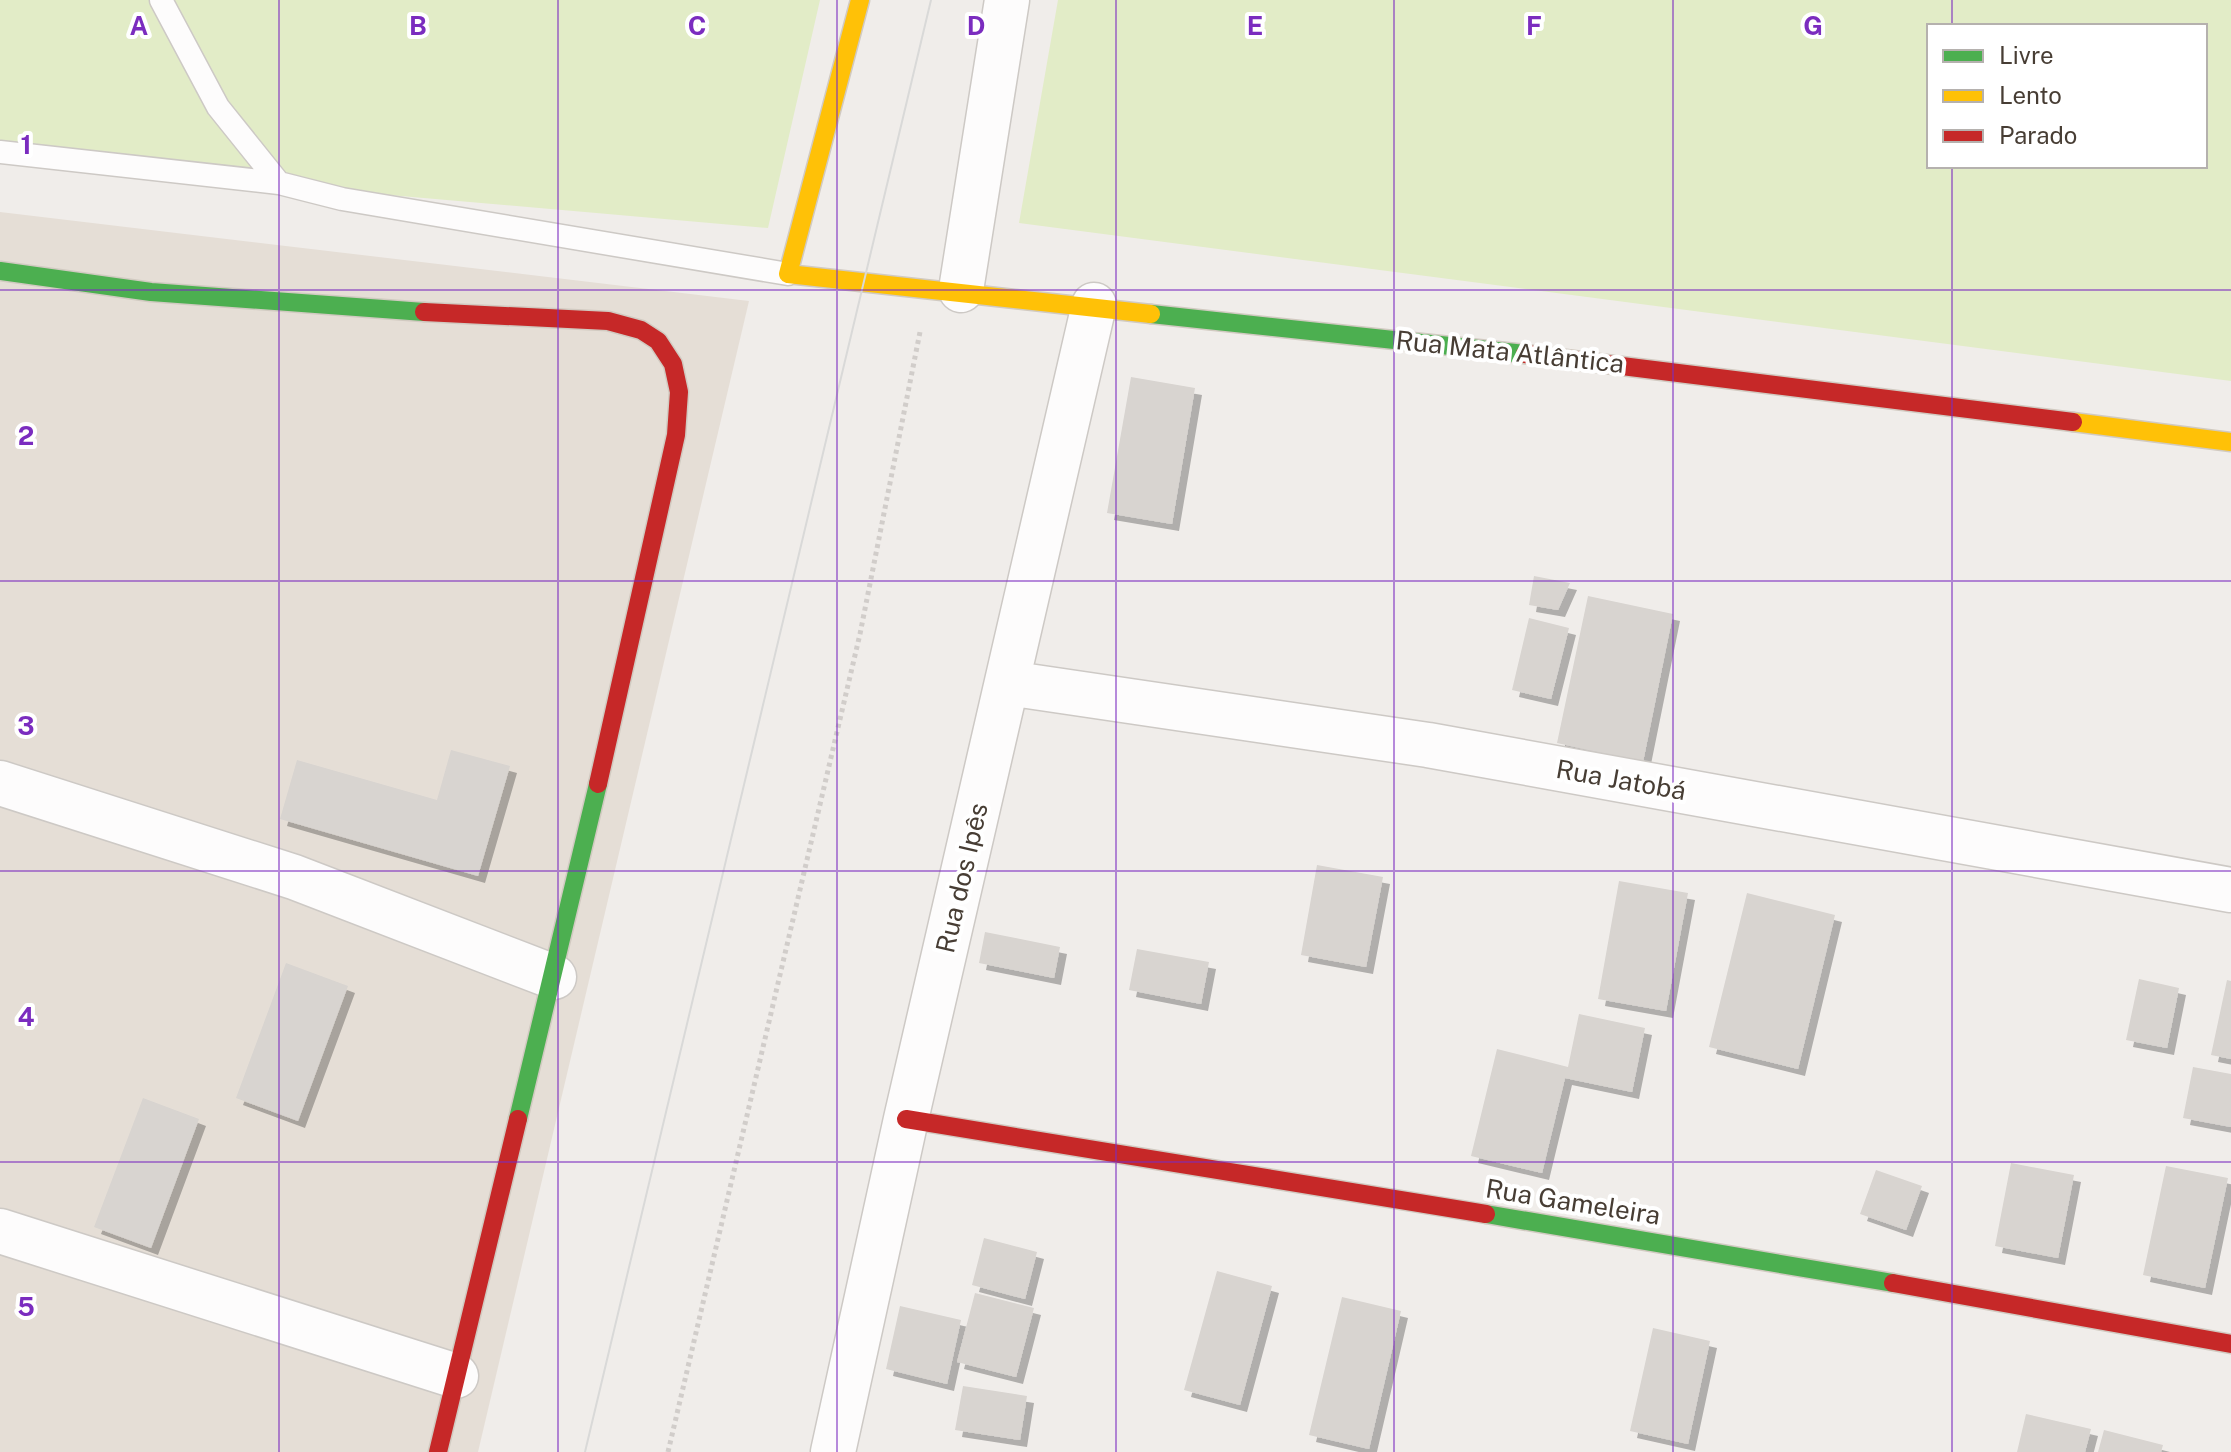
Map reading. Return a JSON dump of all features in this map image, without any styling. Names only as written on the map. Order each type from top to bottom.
[{"type":"street","points":[[788,274],[860,0]]},
{"type":"street","points":[[945,289],[1007,0]]},
{"type":"street","points":[[0,271],[55,281],[227,300],[608,321],[645,331],[667,351],[677,373],[680,403],[676,435],[554,977],[491,1224],[438,1452]]},
{"type":"street","name":"Rua Mata Atlântica","points":[[788,274],[1661,369],[2231,442]]},
{"type":"street","name":"Rua dos Ipês","points":[[833,1452],[906,1119],[1094,305]]},
{"type":"street","name":"Rua Jatobá","points":[[1008,683],[1428,745],[2231,890]]},
{"type":"street","points":[[0,783],[294,877],[554,977]]},
{"type":"street","name":"Rua Gameleira","points":[[906,1119],[1766,1260],[2231,1344]]},
{"type":"street","points":[[0,1231],[456,1376]]},
{"type":"lane","points":[[161,0],[218,107],[279,183]]},
{"type":"lane","points":[[0,152],[279,183],[342,199],[788,274]]},
{"type":"path","points":[[668,1452],[860,634],[945,289]]},
{"type":"shaded area","points":[[0,212],[749,301],[478,1452],[0,1452]]},
{"type":"green space","points":[[0,0],[820,0],[768,228],[0,161]]},
{"type":"green space","points":[[1058,0],[2231,0],[2231,381],[1019,223]]},
{"type":"building","points":[[1131,377],[1195,388],[1172,524],[1107,513]]},
{"type":"building","points":[[1534,576],[1570,583],[1558,610],[1529,605]]},
{"type":"building","points":[[1588,596],[1673,614],[1643,762],[1557,743]]},
{"type":"building","points":[[1529,618],[1569,628],[1551,699],[1512,690]]},
{"type":"building","points":[[451,750],[510,766],[478,876],[280,819],[297,760],[437,800]]},
{"type":"building","points":[[1317,865],[1383,877],[1366,967],[1301,955]]},
{"type":"building","points":[[1619,881],[1688,893],[1666,1011],[1598,999]]},
{"type":"building","points":[[1747,893],[1835,915],[1798,1069],[1709,1047]]},
{"type":"building","points":[[985,932],[1060,947],[1054,978],[979,963]]},
{"type":"building","points":[[1137,949],[1209,962],[1201,1004],[1129,990]]},
{"type":"building","points":[[286,963],[348,986],[298,1121],[236,1098]]},
{"type":"building","points":[[2139,979],[2179,988],[2167,1048],[2126,1040]]},
{"type":"building","points":[[2227,980],[2231,981],[2231,1059],[2211,1055]]},
{"type":"building","points":[[1579,1014],[1645,1028],[1632,1092],[1565,1078],[1542,1173],[1471,1156],[1497,1049],[1568,1067]]},
{"type":"building","points":[[2193,1067],[2231,1074],[2231,1127],[2183,1118]]},
{"type":"building","points":[[143,1098],[199,1119],[151,1248],[94,1227]]},
{"type":"building","points":[[2011,1163],[2074,1175],[2058,1258],[1995,1246]]},
{"type":"building","points":[[2166,1166],[2228,1178],[2205,1288],[2143,1275]]},
{"type":"building","points":[[1876,1170],[1922,1186],[1906,1230],[1860,1214]]},
{"type":"building","points":[[984,1238],[1037,1252],[1025,1299],[972,1285]]},
{"type":"building","points":[[1217,1271],[1272,1286],[1240,1405],[1184,1390]]},
{"type":"building","points":[[975,1293],[1034,1308],[1016,1377],[957,1362]]},
{"type":"building","points":[[1342,1297],[1401,1311],[1369,1449],[1309,1435]]},
{"type":"building","points":[[900,1306],[961,1320],[947,1384],[886,1369]]},
{"type":"building","points":[[1653,1328],[1710,1341],[1688,1444],[1630,1431]]},
{"type":"building","points":[[963,1386],[1027,1396],[1020,1440],[955,1430]]},
{"type":"building","points":[[2026,1414],[2091,1429],[2085,1452],[2017,1452]]},
{"type":"building","points":[[2104,1430],[2163,1445],[2161,1452],[2098,1452]]},
{"type":"tram line","points":[[585,1452],[931,0]]},
{"type":"traffic: fast","points":[[0,271],[151,292],[424,312]]},
{"type":"traffic: fast","points":[[1151,314],[1525,354]]},
{"type":"traffic: fast","points":[[518,1119],[598,784]]},
{"type":"traffic: fast","points":[[1486,1214],[1893,1283]]},
{"type":"traffic: slow","points":[[860,0],[788,274],[1151,314]]},
{"type":"traffic: slow","points":[[2073,422],[2231,442]]},
{"type":"traffic: jam","points":[[424,312],[608,321],[641,330],[658,341],[673,364],[679,392],[676,435],[598,784]]},
{"type":"traffic: jam","points":[[1525,354],[2073,422]]},
{"type":"traffic: jam","points":[[438,1452],[518,1119]]},
{"type":"traffic: jam","points":[[906,1119],[1486,1214]]},
{"type":"traffic: jam","points":[[1893,1283],[2231,1344]]}]
